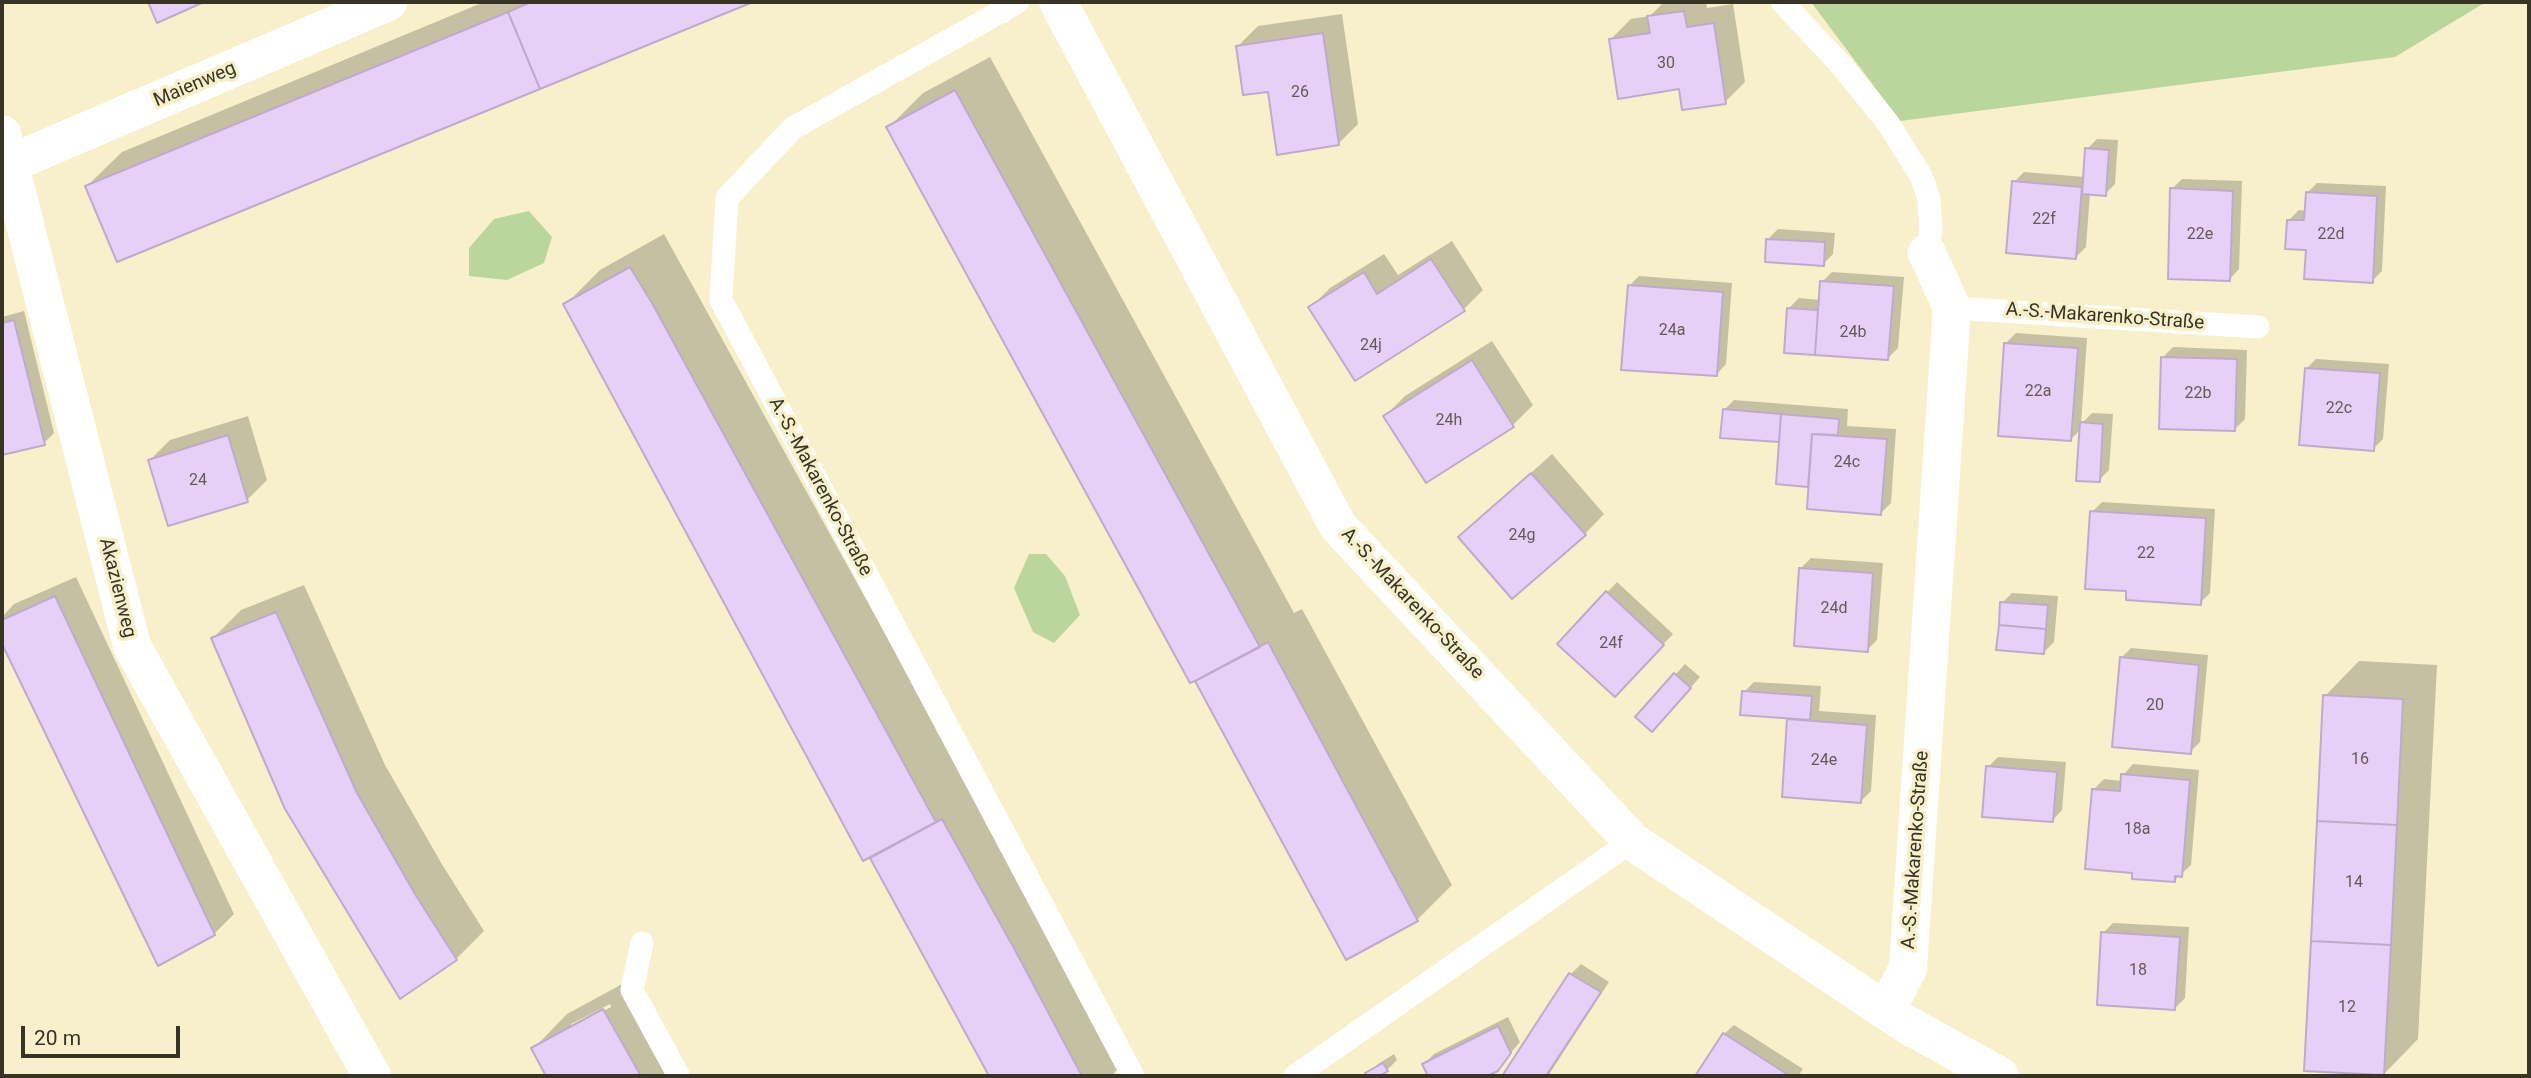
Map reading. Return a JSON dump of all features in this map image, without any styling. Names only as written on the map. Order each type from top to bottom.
[{"type":"street","name":"Maienweg","points":[[4,155],[388,2]]},
{"type":"street","name":"A.-S.-Makarenko-Straße","points":[[1058,2],[1338,526],[1632,841],[1886,1011],[2000,1076]]},
{"type":"street","name":"Akazienweg","points":[[4,155],[132,646],[372,1076]]},
{"type":"street","name":"A.-S.-Makarenko-Straße","points":[[1886,1011],[1908,968],[1952,308],[1927,253]]},
{"type":"lane","name":"A.-S.-Makarenko-Straße","points":[[1018,2],[793,128],[727,198],[721,300],[1133,1076]]},
{"type":"lane","points":[[1782,2],[1841,65],[1888,122],[1920,176],[1929,199],[1931,229],[1927,253]]},
{"type":"lane","name":"A.-S.-Makarenko-Straße","points":[[1952,308],[2258,327]]},
{"type":"lane","points":[[1295,1076],[1632,841]]},
{"type":"lane","points":[[642,943],[632,990],[678,1076]]},
{"type":"green space","points":[[1811,2],[2486,2],[2395,57],[1900,121]]},
{"type":"green space","points":[[529,211],[552,237],[544,263],[507,280],[469,276],[469,248],[494,219]]},
{"type":"green space","points":[[1029,554],[1046,554],[1065,576],[1080,615],[1054,643],[1033,632],[1014,588]]},
{"type":"building","points":[[148,2],[204,2],[157,23]]},
{"type":"building","points":[[531,2],[753,2],[540,89],[508,12]]},
{"type":"building","points":[[1684,11],[1687,27],[1714,23],[1726,104],[1682,110],[1679,89],[1618,99],[1609,39],[1650,33],[1647,16]]},
{"type":"building","points":[[508,12],[540,89],[117,262],[85,186]]},
{"type":"building","points":[[1323,33],[1339,145],[1277,155],[1268,92],[1243,95],[1236,46]]},
{"type":"building","points":[[955,90],[1260,647],[1195,681],[1190,683],[886,127]]},
{"type":"building","points":[[2085,148],[2109,150],[2106,196],[2082,194]]},
{"type":"building","points":[[2012,181],[2082,187],[2076,259],[2006,253]]},
{"type":"building","points":[[2170,188],[2233,191],[2230,281],[2168,279]]},
{"type":"building","points":[[2306,192],[2377,196],[2373,283],[2304,279],[2306,250],[2285,249],[2287,220],[2304,220]]},
{"type":"building","points":[[1766,239],[1825,242],[1824,266],[1765,262]]},
{"type":"building","points":[[1431,259],[1465,311],[1355,381],[1308,307],[1364,272],[1377,294]]},
{"type":"building","points":[[630,267],[936,822],[863,861],[563,304]]},
{"type":"building","points":[[1820,281],[1894,286],[1888,360],[1815,355]]},
{"type":"building","points":[[1628,285],[1723,292],[1717,376],[1621,370]]},
{"type":"building","points":[[1787,308],[1818,310],[1815,355],[1784,353]]},
{"type":"building","points":[[14,320],[45,445],[2,455],[2,323]]},
{"type":"building","points":[[2004,343],[2078,348],[2071,441],[1998,436]]},
{"type":"building","points":[[2161,357],[2237,359],[2235,431],[2159,429]]},
{"type":"building","points":[[1472,360],[1514,427],[1426,483],[1383,416]]},
{"type":"building","points":[[2305,368],[2380,373],[2374,451],[2299,445]]},
{"type":"building","points":[[1723,409],[1781,414],[1779,442],[1720,438]]},
{"type":"building","points":[[1781,414],[1839,419],[1838,435],[1812,434],[1808,487],[1776,484]]},
{"type":"building","points":[[2080,422],[2103,424],[2100,482],[2076,481]]},
{"type":"building","points":[[1812,434],[1887,439],[1881,515],[1807,509]]},
{"type":"building","points":[[228,435],[248,502],[168,526],[148,460]]},
{"type":"building","points":[[1531,473],[1586,535],[1512,599],[1458,537]]},
{"type":"building","points":[[2090,511],[2206,518],[2201,605],[2126,600],[2126,591],[2085,589]]},
{"type":"building","points":[[1799,568],[1873,573],[1868,652],[1794,646]]},
{"type":"building","points":[[1606,591],[1664,645],[1615,697],[1557,644]]},
{"type":"building","points":[[55,596],[215,935],[158,966],[2,644],[2,620]]},
{"type":"building","points":[[2000,602],[2048,605],[2046,629],[1999,625]]},
{"type":"building","points":[[276,612],[357,793],[415,894],[457,960],[400,999],[285,809],[211,638]]},
{"type":"building","points":[[1999,625],[2046,629],[2044,654],[1996,650]]},
{"type":"building","points":[[1268,642],[1418,921],[1346,960],[1195,681]]},
{"type":"building","points":[[2120,657],[2199,665],[2191,754],[2112,747]]},
{"type":"building","points":[[1674,673],[1691,688],[1652,732],[1635,717]]},
{"type":"building","points":[[1742,691],[1812,696],[1810,720],[1740,715]]},
{"type":"building","points":[[2323,695],[2403,699],[2397,825],[2317,821]]},
{"type":"building","points":[[1787,719],[1867,725],[1861,803],[1782,797]]},
{"type":"building","points":[[1986,766],[2057,772],[2053,822],[1982,817]]},
{"type":"building","points":[[2121,774],[2190,780],[2182,877],[2175,876],[2175,882],[2132,879],[2132,873],[2085,869],[2092,789],[2120,791]]},
{"type":"building","points":[[942,819],[1082,1076],[989,1076],[870,858]]},
{"type":"building","points":[[2317,821],[2397,825],[2391,945],[2311,941]]},
{"type":"building","points":[[2101,932],[2180,937],[2175,1010],[2097,1005]]},
{"type":"building","points":[[2311,941],[2391,945],[2384,1075],[2304,1071]]},
{"type":"building","points":[[1569,973],[1601,992],[1546,1076],[1502,1076]]},
{"type":"building","points":[[603,1009],[641,1076],[546,1076],[531,1048]]},
{"type":"building","points":[[1498,1026],[1511,1053],[1498,1071],[1487,1076],[1428,1076],[1422,1064]]},
{"type":"building","points":[[1723,1033],[1790,1076],[1695,1076]]},
{"type":"building","points":[[1383,1063],[1388,1071],[1380,1076],[1367,1076],[1365,1073]]}]
